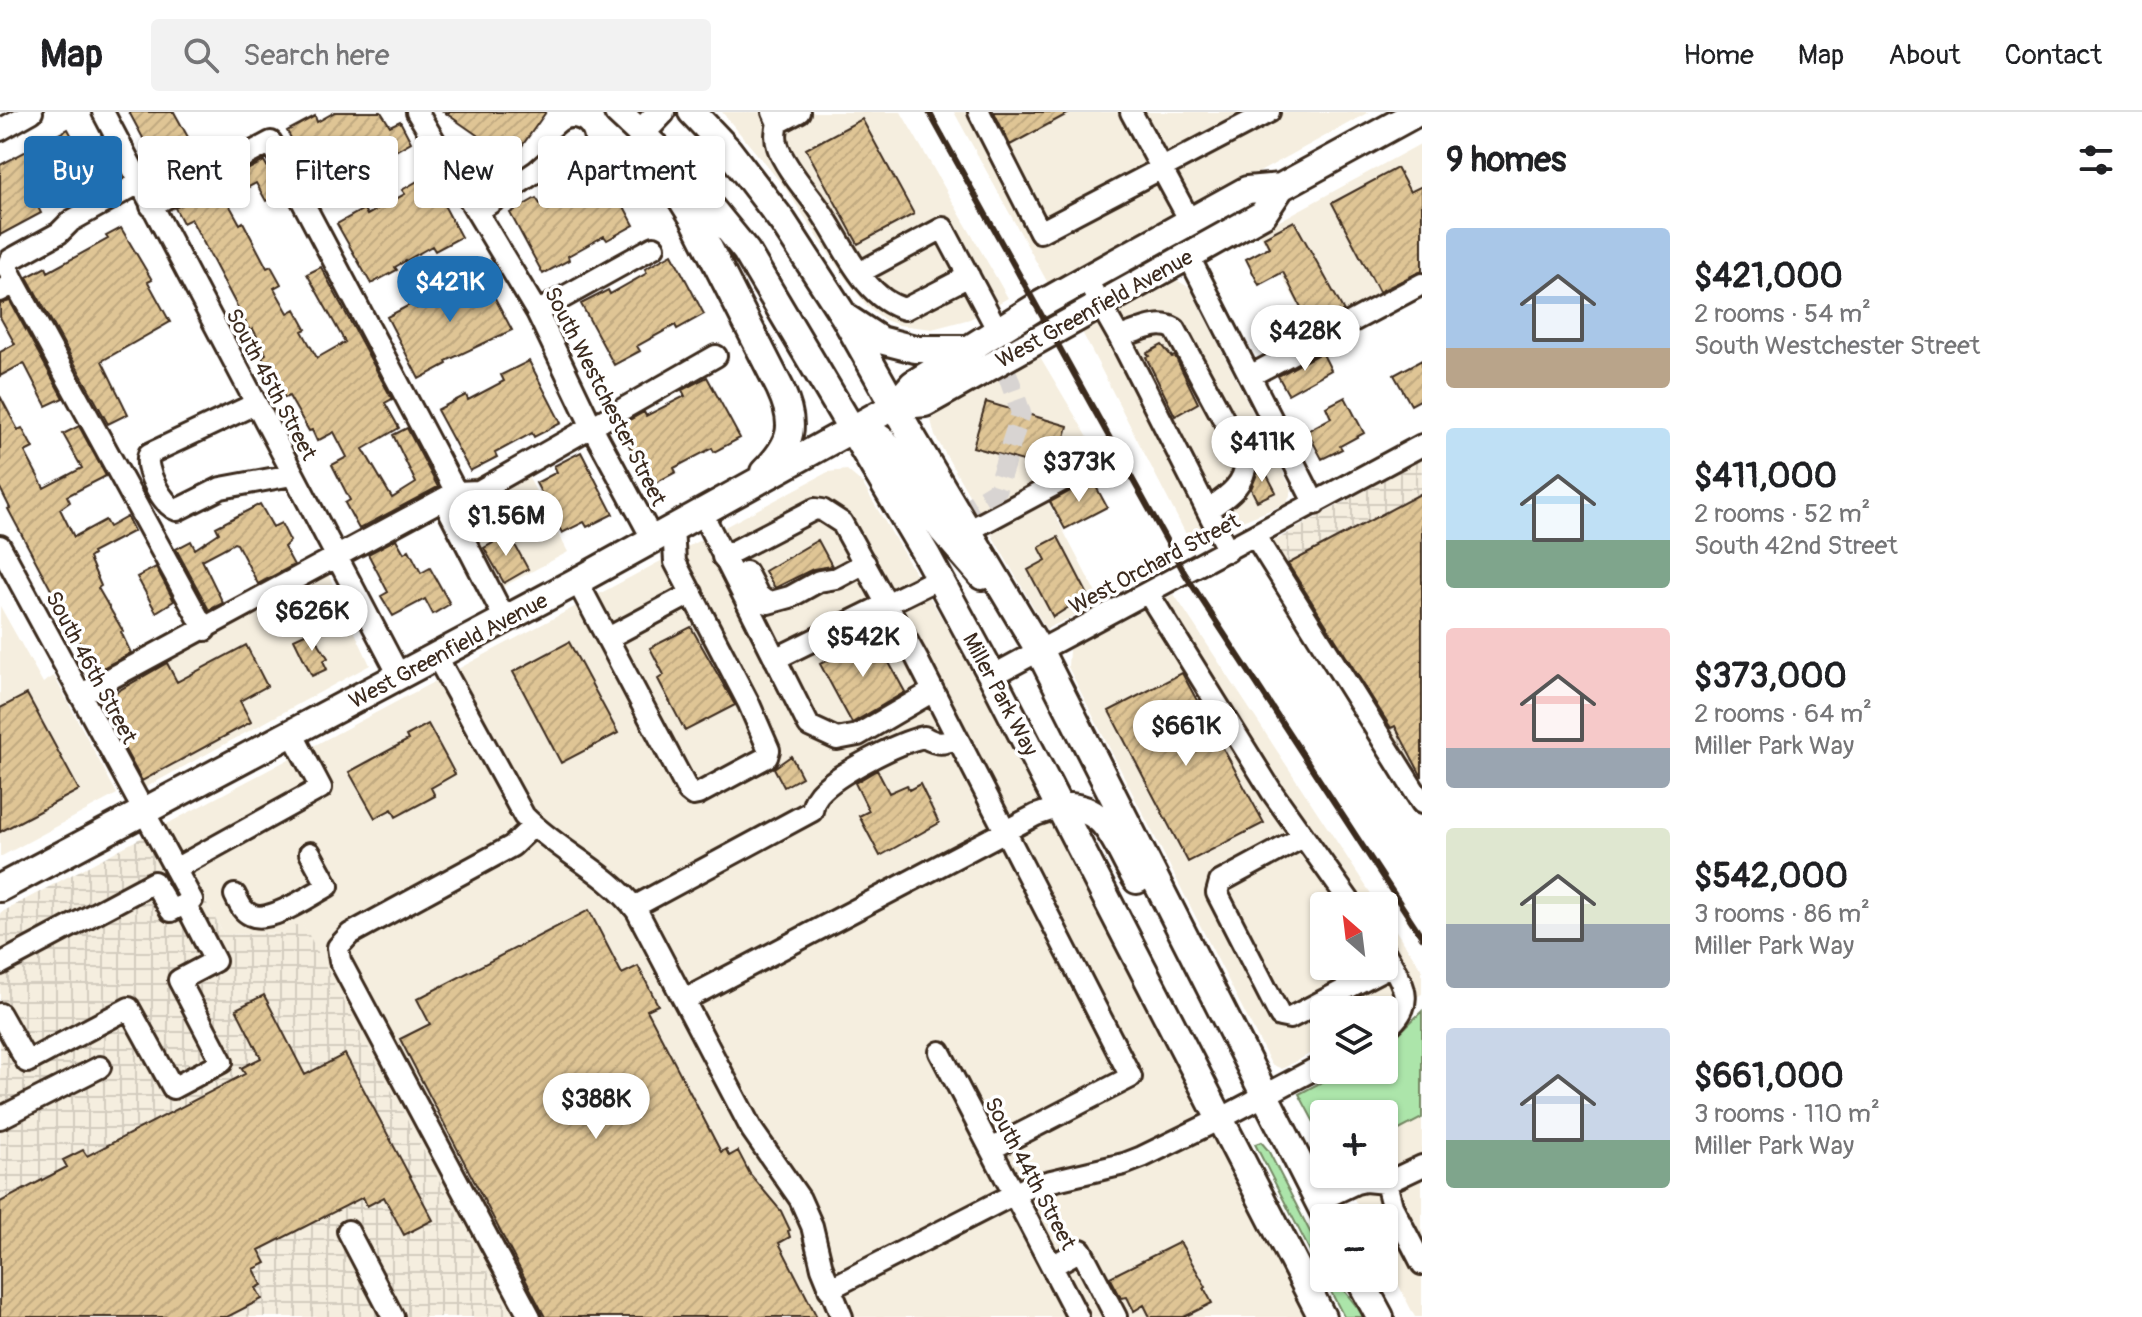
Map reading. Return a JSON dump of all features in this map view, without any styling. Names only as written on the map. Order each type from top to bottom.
[{"type":"main road","name":"Miller Park Way","points":[[618,112],[680,170],[746,251],[939,578],[1322,1317]]},
{"type":"main road","points":[[661,112],[641,133],[693,217],[780,388],[789,412],[791,431],[786,444],[754,482]]},
{"type":"main road","points":[[692,112],[728,150],[783,222],[844,316],[1039,650],[1320,1204]]},
{"type":"main road","name":"West Greenfield Avenue","points":[[0,888],[400,677],[894,406],[913,384],[1086,279],[1190,221],[1247,190],[1281,187],[1418,112]]},
{"type":"main road","name":"West Greenfield Avenue","points":[[894,406],[925,403],[1263,214],[1281,187]]},
{"type":"main road","points":[[844,316],[880,340],[907,347],[973,349]]},
{"type":"main road","points":[[851,429],[868,430],[884,441],[959,551],[1009,601]]},
{"type":"main road","points":[[1060,807],[1087,808],[1097,816],[1149,897],[1192,953]]},
{"type":"main road","points":[[1367,1292],[1380,1317]]},
{"type":"street","points":[[0,130],[32,112]]},
{"type":"street","name":"South 45th Street","points":[[103,112],[138,181]]},
{"type":"street","name":"South Westchester Street","points":[[417,112],[537,312],[592,427],[663,532]]},
{"type":"street","points":[[799,112],[775,118],[779,151],[825,216],[848,260],[890,306],[905,309],[969,276]]},
{"type":"street","points":[[979,112],[1040,232],[1269,112]]},
{"type":"street","points":[[1131,112],[1190,221]]},
{"type":"street","points":[[250,153],[271,142],[450,496],[505,619]]},
{"type":"street","points":[[477,212],[538,170]]},
{"type":"street","points":[[138,184],[10,260],[7,267],[8,287],[205,630]]},
{"type":"street","name":"South 45th Street","points":[[152,208],[400,677]]},
{"type":"street","points":[[859,273],[943,228],[998,331]]},
{"type":"street","points":[[537,312],[654,247]]},
{"type":"street","points":[[1188,255],[1315,504]]},
{"type":"street","points":[[1086,279],[1119,337],[1228,551]]},
{"type":"street","points":[[1250,376],[1422,284]]},
{"type":"street","points":[[1119,337],[1142,331],[1153,324],[1165,323],[1175,329],[1246,461],[1242,480],[1208,510]]},
{"type":"street","points":[[80,695],[450,496],[479,491],[716,356]]},
{"type":"street","points":[[255,404],[149,454],[147,465],[166,503],[177,510],[221,488],[292,475]]},
{"type":"street","name":"West Orchard Street","points":[[992,676],[1422,445]]},
{"type":"street","points":[[968,531],[1101,460]]},
{"type":"street","points":[[728,554],[807,512],[822,510],[842,523],[933,691],[1131,1077],[991,1149]]},
{"type":"street","points":[[701,511],[728,554],[758,595],[768,603],[790,597],[819,581],[837,578],[865,563]]},
{"type":"street","points":[[577,581],[688,791],[693,795],[770,754],[749,704],[663,532]]},
{"type":"street","points":[[1255,536],[1422,803]]},
{"type":"street","name":"South 46th Street","points":[[0,546],[192,900],[185,903]]},
{"type":"street","points":[[728,554],[809,726],[837,739],[858,735],[933,691]]},
{"type":"street","points":[[775,659],[939,578]]},
{"type":"street","points":[[608,638],[692,593]]},
{"type":"street","points":[[1148,593],[1187,659],[1303,837],[1343,892]]},
{"type":"street","points":[[437,657],[514,803],[533,826],[634,907],[752,1130],[800,1199],[812,1226],[829,1289],[842,1317]]},
{"type":"street","points":[[175,869],[321,788],[292,733]]},
{"type":"street","points":[[634,907],[812,811],[820,793],[835,779],[864,763],[914,739],[924,737],[936,744],[943,744],[957,738]]},
{"type":"street","points":[[684,1000],[1036,815],[1060,807]]},
{"type":"street","points":[[530,1317],[340,961],[338,947],[350,934],[519,842],[533,826]]},
{"type":"street","points":[[1303,837],[1220,882],[1217,893],[1280,1016],[1290,1018],[1310,1011]]},
{"type":"street","points":[[235,895],[243,910],[254,917],[266,917],[328,886],[310,853]]},
{"type":"street","points":[[0,964],[154,882],[171,911],[185,903],[215,961],[179,980],[222,1062],[173,1088],[129,1008],[27,1062],[0,1014]]},
{"type":"street","points":[[1398,977],[1405,1002],[1404,1011],[1398,1017]]},
{"type":"street","points":[[1343,996],[1362,980]]},
{"type":"street","name":"South 44th Street","points":[[940,1052],[1078,1317]]},
{"type":"street","points":[[0,1118],[100,1067]]},
{"type":"street","points":[[829,1289],[1014,1194],[1047,1180],[1124,1164],[1220,1119],[1310,1071]]},
{"type":"street","points":[[1398,1177],[1422,1166]]},
{"type":"street","points":[[1330,1204],[1350,1188]]},
{"type":"street","points":[[1387,1188],[1392,1206],[1422,1264]]},
{"type":"street","points":[[348,1231],[393,1317]]},
{"type":"street","points":[[1052,1266],[1081,1250],[1116,1317]]},
{"type":"shaded area","points":[[722,112],[901,112],[1008,298],[970,319],[932,329],[885,320],[867,306],[845,278],[786,189]]},
{"type":"shaded area","points":[[954,112],[1369,112],[1050,287]]},
{"type":"shaded area","points":[[1422,143],[1422,276],[1313,334],[1259,232]]},
{"type":"shaded area","points":[[1175,279],[1190,288],[1292,490],[1287,503],[1190,542],[1082,332]]},
{"type":"shaded area","points":[[1036,350],[1099,456],[1040,486],[1101,603],[1046,629],[935,436],[931,420],[937,410]]},
{"type":"shaded area","points":[[1422,459],[1422,805],[1256,551]]},
{"type":"shaded area","points":[[520,461],[568,552],[484,597],[433,498],[460,482]]},
{"type":"shaded area","points":[[847,470],[862,483],[976,676],[1309,1317],[512,1317],[302,923],[281,933],[224,935],[165,825],[828,472]]},
{"type":"shaded area","points":[[325,567],[370,665],[139,791],[87,695]]},
{"type":"shaded area","points":[[1174,594],[1370,892],[1310,892],[1310,980],[1398,980],[1398,934],[1422,970],[1422,994],[1398,1007],[1398,996],[1310,996],[1310,1054],[1282,1069],[1271,1064],[1068,667],[1069,650]]},
{"type":"shaded area","points":[[0,606],[43,683],[54,676],[117,794],[0,857]]},
{"type":"shaded area","points":[[165,825],[224,935],[281,933],[302,922],[512,1317],[0,1317],[0,913]]},
{"type":"shaded area","points":[[1422,1118],[1422,1317],[1415,1317],[1398,1284],[1398,1204],[1357,1204],[1348,1188],[1398,1188],[1398,1131]]},
{"type":"green space","points":[[1422,1011],[1422,1118],[1398,1131],[1398,1100],[1310,1100],[1310,1115],[1299,1094],[1318,1084],[1398,1084],[1398,1034]]},
{"type":"green space","points":[[1261,1142],[1268,1150],[1310,1232],[1310,1251],[1255,1144]]},
{"type":"green space","points":[[1331,1292],[1345,1292],[1365,1317],[1344,1317]]},
{"type":"building","points":[[129,112],[174,112],[187,136],[142,136]]},
{"type":"building","points":[[335,112],[381,112],[390,126],[400,121],[411,142],[398,150],[398,136],[290,136],[287,131],[315,116],[317,122]]},
{"type":"building","points":[[444,112],[546,112],[522,146],[522,136],[478,136]]},
{"type":"building","points":[[994,112],[1071,112],[1010,145]]},
{"type":"building","points":[[862,119],[914,214],[858,244],[806,149]]},
{"type":"building","points":[[68,129],[72,136],[55,136]]},
{"type":"building","points":[[24,152],[24,208],[38,208],[41,213],[0,235],[0,165]]},
{"type":"building","points":[[264,161],[266,164],[266,201],[256,183],[250,186],[250,168]]},
{"type":"building","points":[[1397,168],[1410,192],[1422,186],[1422,271],[1379,292],[1332,203]]},
{"type":"building","points":[[414,183],[414,208],[446,208],[461,237],[435,251],[432,246],[371,284],[337,224],[364,209],[367,215],[380,208],[398,208],[398,198],[405,194],[402,190]]},
{"type":"building","points":[[536,198],[538,208],[625,208],[634,225],[607,240],[604,236],[543,274],[510,213]]},
{"type":"building","points":[[175,208],[231,208],[240,224],[243,222],[267,268],[271,266],[281,284],[274,288],[288,313],[295,309],[306,329],[302,331],[317,358],[345,342],[307,274],[321,267],[392,399],[385,403],[399,428],[363,449],[392,498],[416,483],[393,435],[407,428],[438,487],[359,529],[345,503],[350,500],[332,465],[347,457],[334,432],[317,441],[289,396],[285,398],[262,357],[266,354],[253,329],[250,331],[191,219],[183,223]]},
{"type":"building","points":[[1294,221],[1344,311],[1290,340],[1282,325],[1304,313],[1283,272],[1259,285],[1246,259],[1269,247],[1264,237]]},
{"type":"building","points":[[121,228],[152,280],[148,282],[170,322],[102,361],[128,414],[108,424],[27,277],[46,267],[48,272],[108,239],[106,236]]},
{"type":"building","points":[[672,254],[704,314],[677,329],[675,325],[637,346],[640,351],[614,365],[581,304],[608,290],[610,294],[647,273],[645,269]]},
{"type":"building","points":[[479,268],[512,330],[446,361],[447,364],[419,379],[387,317],[415,302],[417,308],[454,288],[451,282]]},
{"type":"building","points":[[10,301],[63,398],[46,406],[24,363],[0,376],[0,352],[15,344],[0,317],[0,304]]},
{"type":"building","points":[[1162,345],[1172,357],[1175,356],[1198,403],[1175,416],[1146,357],[1149,356],[1147,353]]},
{"type":"building","points":[[1322,352],[1331,370],[1288,394],[1278,376]]},
{"type":"building","points":[[1422,360],[1422,399],[1411,405],[1394,375]]},
{"type":"building","points":[[529,361],[561,423],[534,437],[532,433],[470,471],[437,410],[466,395],[468,400],[504,381],[501,375]]},
{"type":"building","points":[[707,377],[740,438],[714,452],[712,448],[674,468],[676,472],[650,486],[619,426],[644,412],[646,416],[685,396],[682,390]]},
{"type":"building","points":[[0,396],[18,430],[22,428],[33,448],[25,452],[44,488],[82,468],[63,434],[79,426],[106,476],[67,496],[70,502],[60,509],[74,537],[105,520],[109,527],[127,517],[134,531],[92,553],[89,558],[101,586],[98,588],[123,631],[131,653],[101,669],[97,662],[91,665],[8,509],[0,488]]},
{"type":"building","points":[[1345,397],[1364,433],[1322,459],[1307,431],[1331,418],[1326,407]]},
{"type":"building","points":[[986,402],[1068,426],[1065,437],[1071,439],[1064,465],[1055,470],[973,447]]},
{"type":"building","points":[[581,452],[613,514],[587,527],[584,522],[562,533],[536,483],[557,472],[554,466]]},
{"type":"building","points":[[1258,458],[1276,492],[1257,501],[1251,489],[1257,474]]},
{"type":"building","points":[[1092,479],[1107,507],[1065,529],[1050,502]]},
{"type":"building","points":[[1422,493],[1422,777],[1395,726],[1391,728],[1288,564]]},
{"type":"building","points":[[260,504],[273,527],[281,523],[290,541],[284,547],[294,565],[258,584],[234,543],[202,560],[223,603],[209,610],[176,549],[191,541],[195,549],[219,533],[216,527]]},
{"type":"building","points":[[509,534],[528,569],[504,583],[484,548]]},
{"type":"building","points":[[1058,537],[1088,595],[1053,617],[1028,570],[1046,560],[1039,547]]},
{"type":"building","points":[[396,539],[404,553],[409,550],[421,573],[430,568],[450,604],[433,614],[425,599],[393,616],[381,596],[388,592],[368,554]]},
{"type":"building","points":[[818,540],[832,566],[813,569],[775,588],[765,571]]},
{"type":"building","points":[[156,567],[174,601],[156,612],[137,577]]},
{"type":"building","points":[[691,627],[735,705],[685,731],[658,679],[664,675],[650,648]]},
{"type":"building","points":[[311,631],[328,658],[323,661],[327,669],[312,676],[294,639]]},
{"type":"building","points":[[874,635],[905,692],[852,723],[820,664]]},
{"type":"building","points":[[569,642],[618,733],[561,763],[513,672]]},
{"type":"building","points":[[246,645],[267,686],[240,701],[251,722],[142,781],[99,702],[167,663],[177,682]]},
{"type":"building","points":[[1182,673],[1264,823],[1188,862],[1109,711]]},
{"type":"building","points":[[27,694],[79,790],[0,832],[0,708]]},
{"type":"building","points":[[428,724],[455,774],[431,788],[435,796],[396,817],[392,809],[375,818],[349,772],[408,740],[406,736]]},
{"type":"building","points":[[791,756],[802,777],[784,787],[774,768]]},
{"type":"building","points":[[877,770],[889,793],[907,785],[909,790],[920,784],[939,823],[880,856],[859,816],[869,811],[855,783]]},
{"type":"building","points":[[589,910],[622,974],[638,966],[658,1005],[647,1010],[721,1152],[726,1149],[729,1156],[738,1151],[750,1174],[781,1211],[790,1237],[779,1243],[817,1317],[545,1317],[400,1039],[430,1024],[417,999]]},
{"type":"building","points":[[264,995],[305,1075],[345,1054],[433,1220],[404,1235],[384,1197],[367,1206],[363,1197],[259,1250],[266,1263],[254,1269],[262,1285],[256,1288],[262,1299],[227,1317],[0,1317],[0,1202],[67,1167],[63,1160],[83,1150],[87,1156],[245,1074],[241,1068],[261,1058],[236,1009]]},
{"type":"building","points":[[1180,1242],[1212,1303],[1184,1317],[1150,1317],[1144,1305],[1134,1311],[1127,1297],[1121,1298],[1110,1277]]},
{"type":"tunnel","points":[[958,514],[996,491],[1021,413],[1002,359]]},
{"type":"railway","points":[[929,112],[1185,574],[1422,937]]}]
